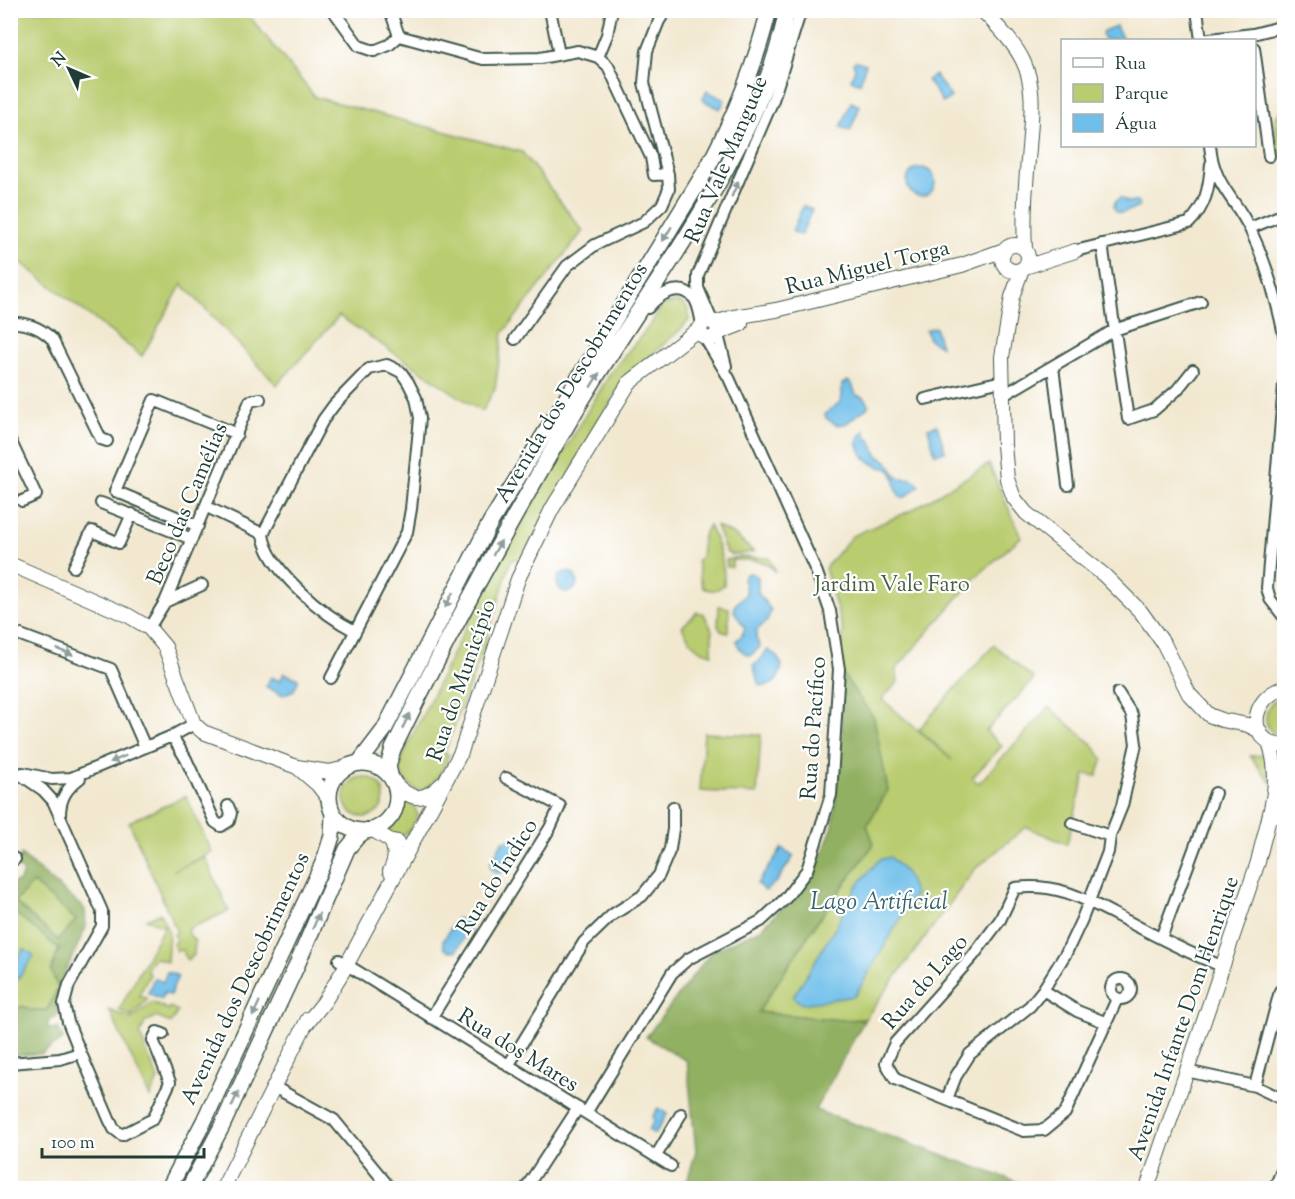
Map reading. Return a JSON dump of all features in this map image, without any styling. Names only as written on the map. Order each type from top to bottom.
[{"type":"main road","name":"Avenida dos Descobrimentos","points":[[352,765],[384,730],[490,523],[708,167],[732,122],[749,80],[769,10]]},
{"type":"main road","name":"Avenida dos Descobrimentos","points":[[392,779],[388,766],[393,749],[471,592],[584,398],[714,191],[765,85],[787,10]]},
{"type":"main road","points":[[352,765],[376,765],[392,779],[397,796],[395,810],[388,821],[369,831],[350,829],[342,825],[333,815],[328,798],[331,785],[339,773],[352,765]]},
{"type":"main road","name":"Avenida dos Descobrimentos","points":[[169,1188],[213,1101],[324,861],[332,836],[333,815]]},
{"type":"main road","name":"Avenida dos Descobrimentos","points":[[189,1188],[241,1085],[296,967],[347,849],[358,836],[369,831]]},
{"type":"street","points":[[333,10],[359,46],[374,51],[389,45],[399,36]]},
{"type":"street","points":[[390,10],[399,36]]},
{"type":"street","points":[[550,10],[559,54]]},
{"type":"street","points":[[598,57],[607,35],[612,10]]},
{"type":"street","points":[[515,339],[567,266],[595,245],[644,222],[662,204],[669,189],[668,174],[644,83],[646,51],[666,10]]},
{"type":"street","name":"Rua Vale Mangude","points":[[709,330],[698,275],[773,100],[801,10]]},
{"type":"street","points":[[982,10],[1015,48],[1024,62],[1030,80],[1031,123],[1023,227],[1002,357],[1007,479],[1014,498],[1026,513],[1104,575],[1141,612],[1164,644],[1189,694],[1209,715],[1248,725],[1276,745],[1284,746]]},
{"type":"street","points":[[1197,10],[1201,39]]},
{"type":"street","points":[[1227,39],[1253,38],[1284,27]]},
{"type":"street","points":[[399,36],[483,59],[522,59],[578,51],[598,57],[608,66],[651,157],[654,175],[668,174]]},
{"type":"street","points":[[1256,62],[1269,156]]},
{"type":"street","points":[[1210,147],[1211,158],[1219,181],[1250,228],[1275,297],[1284,335]]},
{"type":"street","name":"Rua Miguel Torga","points":[[968,263],[1018,262],[1075,251],[1189,223],[1200,212],[1205,198],[1211,158]]},
{"type":"street","points":[[1205,198],[1211,190],[1217,188],[1225,191]]},
{"type":"street","points":[[1250,228],[1284,214]]},
{"type":"street","points":[[1018,262],[1001,259],[1007,247],[1023,227]]},
{"type":"street","points":[[1102,244],[1128,418],[1154,410],[1177,390],[1192,370]]},
{"type":"street","points":[[1007,247],[1018,246],[1018,262]]},
{"type":"street","name":"Rua Miguel Torga","points":[[709,330],[741,316],[777,310],[968,263],[1007,247]]},
{"type":"street","points":[[620,339],[640,320],[655,299],[669,291],[684,291],[692,296],[709,330]]},
{"type":"street","points":[[1002,396],[1114,330],[1202,302]]},
{"type":"street","points":[[10,322],[42,329],[52,339],[101,439],[106,441]]},
{"type":"street","name":"Rua do Município","points":[[343,963],[425,821],[461,752],[518,579],[558,499],[629,383],[663,356],[709,330]]},
{"type":"street","name":"Rua do Pacífico","points":[[526,1188],[582,1111],[672,973],[688,959],[761,921],[785,899],[807,870],[831,795],[839,669],[830,611],[817,573],[709,330]]},
{"type":"street","points":[[332,678],[407,532],[420,418],[416,398],[401,372],[387,365],[369,369],[334,405],[323,420],[263,534],[264,545],[269,554],[295,585],[319,609],[356,631]]},
{"type":"street","points":[[1053,366],[1068,485]]},
{"type":"street","points":[[925,399],[1002,381]]},
{"type":"street","points":[[1282,614],[1270,599],[1267,588],[1284,384]]},
{"type":"street","name":"Beco das Camélias","points":[[149,628],[165,602],[250,401],[260,399]]},
{"type":"street","points":[[198,526],[115,491],[154,400],[237,434]]},
{"type":"street","points":[[10,440],[36,495],[22,501]]},
{"type":"street","points":[[101,503],[192,539]]},
{"type":"street","points":[[207,507],[263,534]]},
{"type":"street","points":[[74,567],[92,531],[119,543],[132,514]]},
{"type":"street","points":[[10,564],[129,616],[149,628],[165,647],[194,724],[203,732],[297,767],[329,772],[352,765]]},
{"type":"street","points":[[165,602],[202,585]]},
{"type":"street","points":[[10,631],[111,669],[145,747]]},
{"type":"street","points":[[1200,705],[1218,714],[1236,716],[1247,713],[1260,705],[1272,693],[1283,688]]},
{"type":"street","points":[[947,1099],[956,1076],[970,1054],[1030,1006],[1043,990],[1066,953],[1089,900],[1108,852],[1110,836],[1122,806],[1136,744],[1132,715],[1119,693]]},
{"type":"street","points":[[1258,862],[1275,789],[1275,758],[1256,721],[1260,705]]},
{"type":"street","points":[[13,770],[52,779],[71,778],[172,736],[194,724]]},
{"type":"street","points":[[172,736],[186,759],[215,822],[221,826],[229,821],[231,813],[228,806]]},
{"type":"street","points":[[297,767],[318,784],[328,798]]},
{"type":"street","points":[[13,770],[43,790],[53,801],[102,911],[102,926],[69,985],[64,1004],[80,1053],[114,1129],[122,1135],[153,1119],[170,1082],[153,1040],[157,1032],[163,1034]]},
{"type":"street","points":[[60,815],[63,796],[84,773]]},
{"type":"street","name":"Rua do Índico","points":[[431,1018],[550,828],[560,806],[506,778]]},
{"type":"street","points":[[392,779],[404,793],[415,798],[422,806],[425,821]]},
{"type":"street","points":[[415,798],[425,797],[446,782]]},
{"type":"street","points":[[1258,862],[1277,818],[1284,792]]},
{"type":"street","points":[[1161,938],[1215,793]]},
{"type":"street","points":[[508,1066],[584,942],[612,915],[642,896],[660,874],[670,849],[673,807]]},
{"type":"street","points":[[1072,823],[1110,836]]},
{"type":"street","points":[[369,831],[400,843],[416,837]]},
{"type":"street","name":"Rua do Município","points":[[223,1188],[304,1027],[324,1002],[393,864],[396,851],[391,841]]},
{"type":"street","name":"Avenida Infante Dom Henrique","points":[[1147,1188],[1258,862]]},
{"type":"street","name":"Rua do Lago","points":[[1117,999],[1065,1113],[1044,1130],[1024,1131],[895,1079],[886,1064],[895,1043],[973,956],[1000,920],[1015,888],[1035,885],[1089,900],[1201,958],[1222,966]]},
{"type":"street","name":"Rua dos Mares","points":[[343,963],[671,1166]]},
{"type":"street","points":[[1255,1086],[1280,991],[1284,987]]},
{"type":"street","points":[[1043,990],[1077,1011],[1107,1023]]},
{"type":"street","points":[[10,1063],[60,1059],[80,1053]]},
{"type":"street","points":[[1186,1071],[1255,1086],[1284,1100]]},
{"type":"street","points":[[274,1087],[334,1120],[390,1188]]},
{"type":"street","points":[[656,1156],[681,1114]]},
{"type":"street","points":[[1278,1188],[1277,1182],[1284,1166]]},
{"type":"green space","points":[[10,11],[245,11],[315,97],[522,152],[583,231],[503,333],[495,388],[482,412],[339,316],[277,385],[182,284],[142,356],[11,255]]},
{"type":"green space","points":[[1284,108],[1284,151],[1277,158],[1275,118]]},
{"type":"green space","points":[[674,302],[682,303],[688,309],[689,320],[625,377],[521,558],[511,560],[483,650],[444,753],[449,755],[440,773],[428,787],[422,790],[415,789],[407,783],[400,772],[403,755],[479,600],[517,530],[611,372],[651,324],[662,306]]},
{"type":"green space","name":"Jardim Vale Faro","points":[[989,464],[1021,537],[974,579],[896,669],[898,682],[882,699],[952,760],[919,729],[994,645],[1034,679],[986,731],[1002,746],[972,778],[979,783],[1049,707],[1092,744],[1103,759],[1097,776],[1085,774],[1067,844],[1026,827],[975,869],[865,1019],[840,1020],[758,1012],[817,922],[874,844],[867,825],[888,790],[839,669],[843,631],[825,568],[852,536],[910,511]]},
{"type":"green space","points":[[709,525],[720,554],[724,577],[724,585],[713,590],[702,587],[697,560],[701,557],[703,536]]},
{"type":"green space","points":[[716,526],[734,535],[754,552],[732,555],[726,552]]},
{"type":"green space","points":[[739,557],[769,558],[776,572],[767,564],[751,560],[732,560],[732,567],[727,567],[726,560]]},
{"type":"green space","points":[[719,606],[729,608],[728,633],[721,631],[718,626]]},
{"type":"green space","points":[[697,612],[704,614],[712,630],[712,654],[697,648],[682,627]]},
{"type":"green space","points":[[839,669],[874,718],[888,790],[867,825],[874,844],[817,922],[758,1012],[840,1020],[865,1019],[815,1110],[1031,1188],[685,1188],[696,1151],[687,1061],[646,1037],[712,951],[761,929],[814,875],[833,826],[842,734]]},
{"type":"green space","points":[[1284,697],[1284,738],[1270,731],[1266,718],[1270,705]]},
{"type":"green space","points":[[704,733],[761,735],[757,794],[700,791]]},
{"type":"green space","points":[[1266,755],[1270,782],[1250,756]]},
{"type":"green space","points":[[364,777],[378,783],[384,797],[378,811],[364,817],[350,811],[344,797],[350,783]]},
{"type":"green space","points":[[186,796],[212,852],[173,871],[205,857],[229,911],[188,929],[195,941],[194,955],[187,960],[182,950],[176,951],[173,943],[177,941],[174,934],[177,932],[129,822]]},
{"type":"green space","points":[[401,796],[412,804],[418,815],[409,831],[396,836],[384,831],[398,816]]},
{"type":"green space","points":[[21,855],[85,909],[86,927],[58,988],[51,971],[59,949],[11,912],[11,884],[20,881],[23,871],[17,867]],"holes":[[[33,883],[76,920],[58,940],[15,902]]]},
{"type":"green space","points":[[33,883],[76,920],[58,941],[15,902]]},
{"type":"green space","points":[[10,912],[20,916],[59,949],[51,971],[58,988],[47,1010],[30,1010],[23,1006],[11,1010],[11,1021]]},
{"type":"green space","points":[[160,913],[169,933],[167,962],[154,957],[146,971],[150,974],[139,995],[148,999],[131,1016],[119,1010],[164,926],[146,919]]},
{"type":"green space","points":[[58,988],[57,1017],[49,1020],[47,1029],[58,1028],[63,1039],[41,1054],[11,1055],[11,1010],[23,1006],[30,1010],[47,1010]]},
{"type":"green space","points":[[152,1002],[169,1010],[170,1007],[178,1011],[171,1023],[156,1017],[145,1022],[140,1035],[158,1079],[150,1097],[109,1010],[131,1019]]},
{"type":"water","points":[[1116,26],[1122,39],[1104,39],[1103,31]]},
{"type":"water","points":[[856,61],[866,64],[860,83],[851,80],[855,68],[853,63]]},
{"type":"water","points":[[935,75],[951,97],[943,103],[927,80]]},
{"type":"water","points":[[707,91],[725,100],[720,109],[702,100]]},
{"type":"water","points":[[851,102],[860,106],[850,131],[841,127]]},
{"type":"water","points":[[921,168],[931,172],[935,182],[931,192],[921,196],[911,192],[907,182],[911,172]]},
{"type":"water","points":[[1120,198],[1128,202],[1138,202],[1140,205],[1121,213],[1114,207],[1115,202]]},
{"type":"water","points":[[803,206],[812,210],[801,235],[792,231]]},
{"type":"water","points":[[935,327],[941,346],[929,340],[926,330]]},
{"type":"water","points":[[848,381],[852,384],[856,395],[866,400],[868,407],[845,424],[836,425],[825,415],[840,402],[842,384]]},
{"type":"water","points":[[937,425],[945,451],[935,454],[928,428]]},
{"type":"water","points":[[865,431],[877,455],[888,462],[897,477],[917,482],[919,486],[905,497],[902,498],[899,495],[891,472],[887,468],[870,462],[861,452],[858,438]]},
{"type":"water","points":[[567,572],[574,575],[577,582],[574,589],[567,592],[560,589],[557,582],[560,575]]},
{"type":"water","points":[[751,573],[758,577],[758,593],[771,610],[767,621],[757,630],[756,638],[760,647],[751,655],[747,655],[736,641],[745,628],[734,611],[734,606],[746,594],[743,580],[746,574]]},
{"type":"water","points":[[767,650],[776,655],[782,665],[778,678],[772,684],[764,686],[759,685],[753,665],[758,663]]},
{"type":"water","points":[[284,673],[299,679],[294,690],[283,695],[266,687],[271,677],[280,681]]},
{"type":"water","points":[[511,840],[517,845],[517,852],[504,872],[496,873],[491,869],[490,863],[503,841]]},
{"type":"water","points":[[782,848],[794,856],[777,881],[765,891],[757,884]]},
{"type":"water","name":"Lago Artificial","points":[[890,857],[906,873],[915,894],[855,996],[802,1004],[793,997],[836,927],[857,886],[879,860]]},
{"type":"water","points":[[456,919],[464,919],[469,923],[469,930],[456,951],[449,951],[444,948],[443,941]]},
{"type":"water","points":[[24,949],[34,956],[18,979],[11,974],[11,969]]},
{"type":"water","points":[[167,972],[178,976],[170,995],[164,993],[162,999],[148,993],[154,978],[163,982]]},
{"type":"water","points":[[658,1108],[667,1114],[655,1134],[648,1130],[655,1120],[652,1118]]}]
